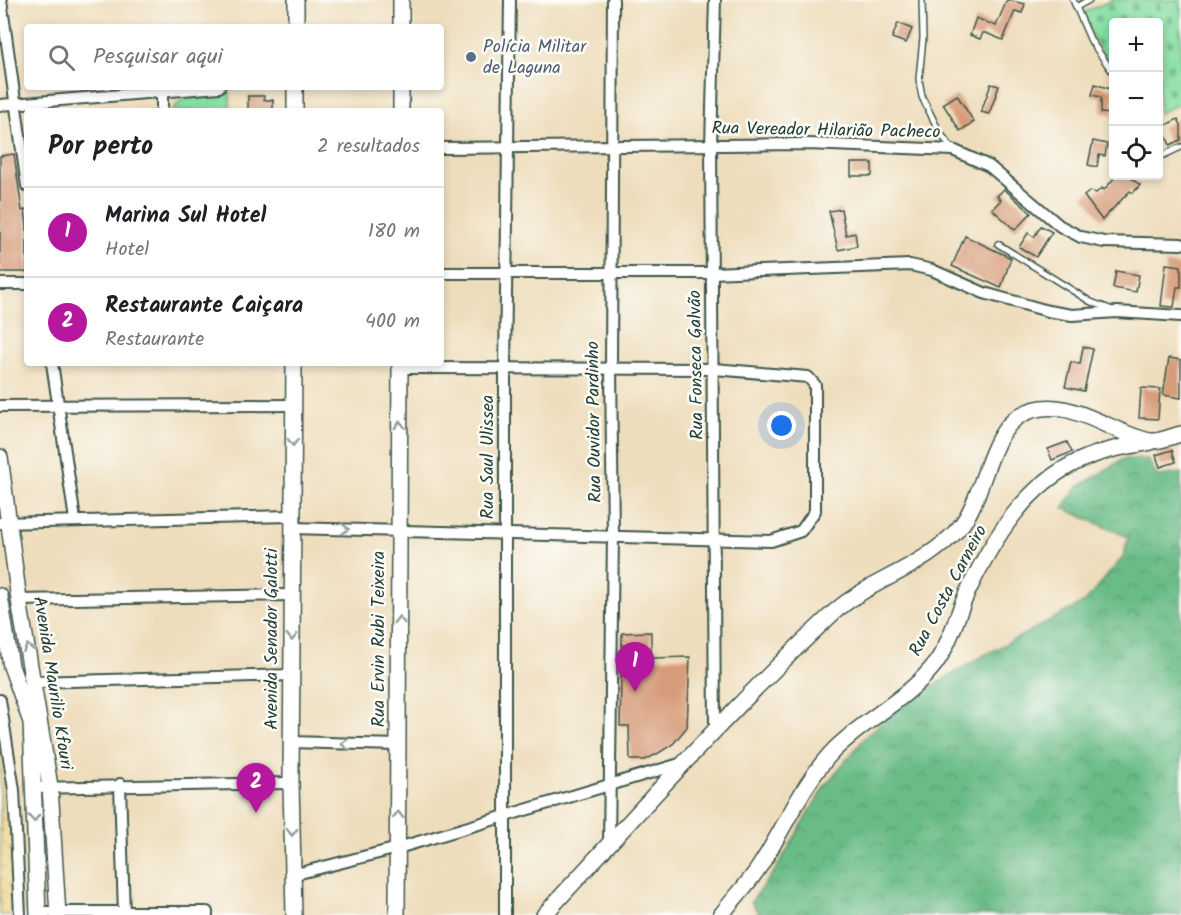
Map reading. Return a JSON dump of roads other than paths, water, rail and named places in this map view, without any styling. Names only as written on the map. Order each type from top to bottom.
[{"type":"street","points":[[1,0],[24,165]]},
{"type":"street","points":[[296,0],[296,24]]},
{"type":"street","points":[[401,0],[401,24]]},
{"type":"street","name":"Rua Saul Ulissea","points":[[505,915],[505,367],[510,0]]},
{"type":"street","name":"Rua Ouvidor Pardinho","points":[[609,843],[613,536],[611,368],[613,0]]},
{"type":"street","name":"Rua Fonseca Galvão","points":[[715,0],[711,145],[715,730]]},
{"type":"street","points":[[0,105],[176,90]]},
{"type":"street","points":[[295,90],[295,108]]},
{"type":"street","points":[[401,90],[401,108]]},
{"type":"street","points":[[162,91],[162,108]]},
{"type":"street","name":"Rua Vereador Hilarião Pacheco","points":[[444,148],[808,144],[953,150],[989,166],[1060,226],[1081,237],[1104,242],[1181,244]]},
{"type":"street","points":[[444,273],[712,273],[910,266],[932,270],[984,293],[1048,311],[1072,315],[1117,312],[1181,316]]},
{"type":"street","points":[[0,284],[24,284]]},
{"type":"street","points":[[52,366],[75,520]]},
{"type":"street","name":"Avenida Senador Galotti","points":[[294,366],[291,522],[291,783],[294,915]]},
{"type":"street","name":"Rua Ervin Rubi Teixeira","points":[[397,915],[400,366]]},
{"type":"street","points":[[4,523],[75,520],[291,522],[399,531],[771,541],[801,531],[815,511],[815,385],[808,377],[795,374],[714,369],[444,366]]},
{"type":"street","points":[[0,406],[293,405]]},
{"type":"street","points":[[544,915],[683,763],[834,613],[867,589],[934,552],[960,527],[975,501],[1004,431],[1021,415],[1038,408],[1057,409],[1080,414],[1152,441]]},
{"type":"street","name":"Rua Costa Carneiro","points":[[722,915],[761,865],[816,772],[834,750],[916,684],[933,667],[968,591],[1011,516],[1030,494],[1079,460],[1106,450],[1181,434]]},
{"type":"street","name":"Avenida Maurilio Kfouri","points":[[0,457],[4,523],[34,682],[50,786],[58,913]]},
{"type":"street","points":[[19,600],[292,595]]},
{"type":"street","name":"Avenida Maurilio Kfouri","points":[[0,596],[11,666],[31,722],[38,913]]},
{"type":"street","points":[[34,682],[292,675]]},
{"type":"street","points":[[0,700],[14,790],[20,915]]},
{"type":"street","points":[[291,742],[398,746]]},
{"type":"street","points":[[292,875],[398,848],[683,763]]},
{"type":"street","points":[[33,788],[120,784],[291,783]]},
{"type":"street","points":[[120,784],[124,913]]},
{"type":"street","points":[[38,913],[207,913]]},
{"type":"lane","points":[[922,0],[923,38],[919,79],[922,97],[940,133],[953,150]]},
{"type":"lane","points":[[1073,0],[1078,6],[1091,41],[1112,72]]},
{"type":"lane","points":[[1078,6],[1089,0]]},
{"type":"lane","points":[[1163,154],[1170,154],[1181,147]]},
{"type":"lane","points":[[998,244],[1091,302],[1117,312]]},
{"type":"place","name":"Polícia Militar de Laguna","points":[[471,57]]},
{"type":"place","name":"Marina Sul Hotel","points":[[635,692]]},
{"type":"place","name":"Restaurante Caiçara","points":[[256,813]]}]
